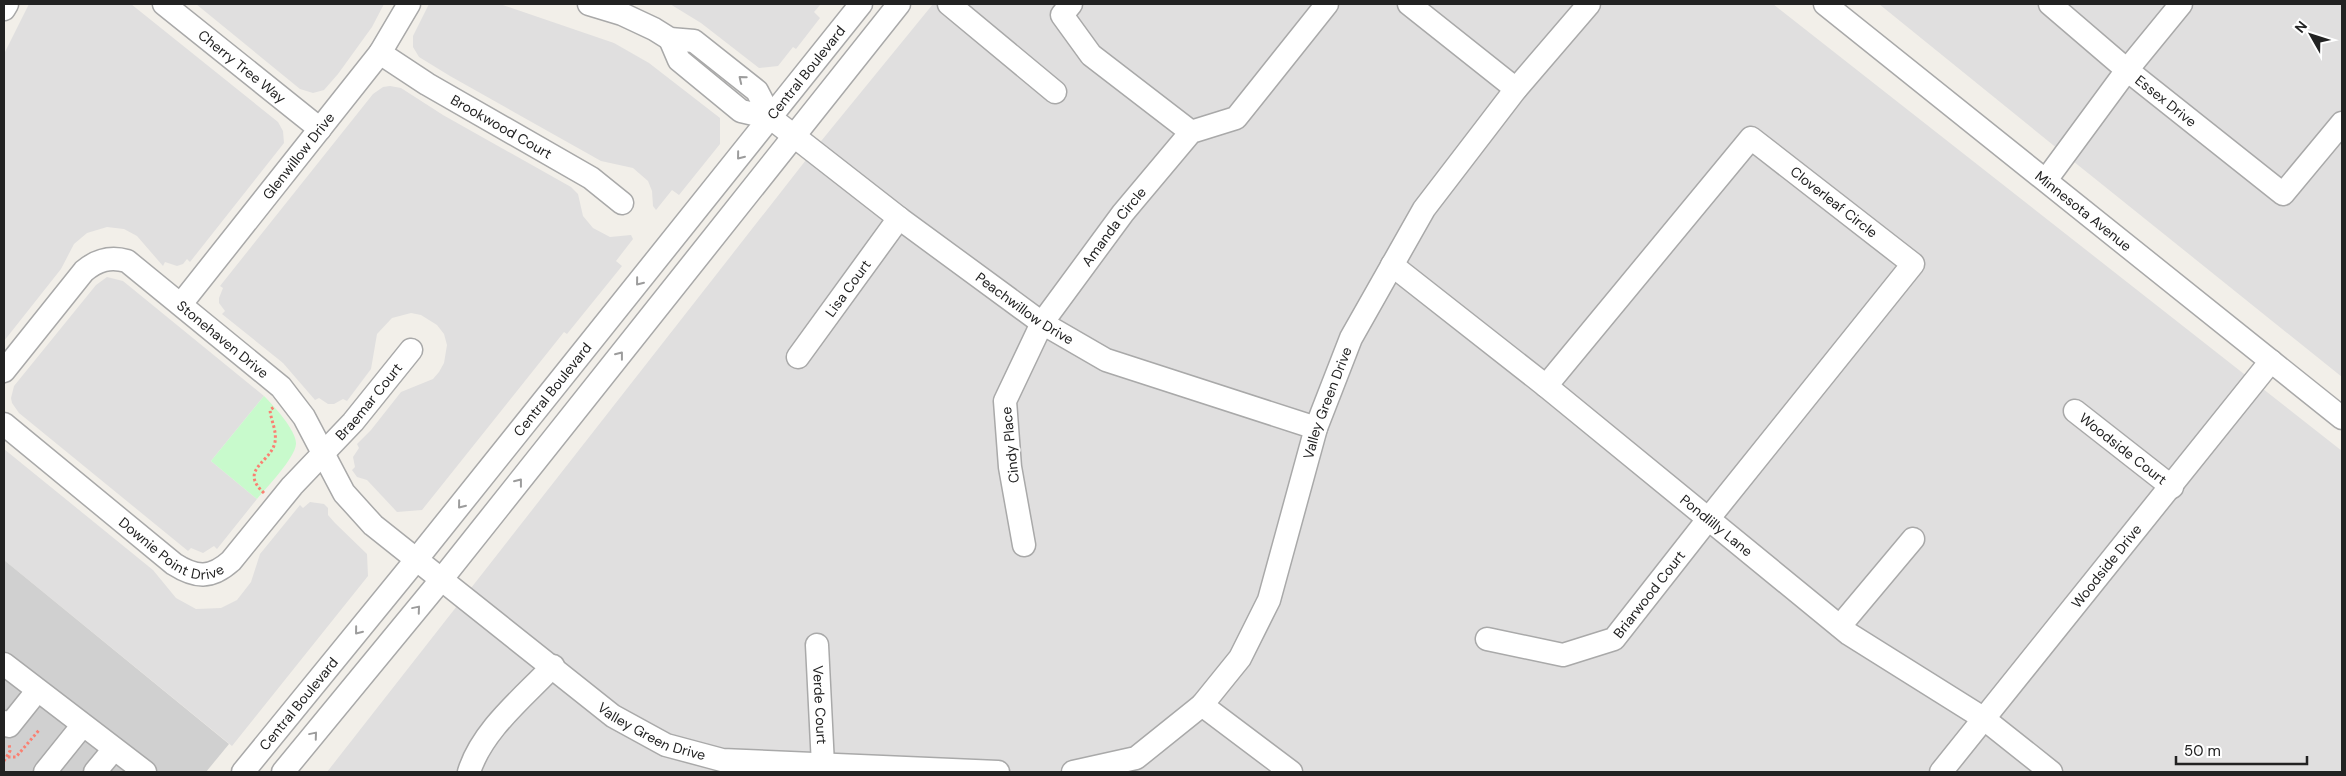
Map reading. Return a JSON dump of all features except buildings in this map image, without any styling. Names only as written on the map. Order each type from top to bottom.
[{"type":"street","points":[[4,9],[6,4]]},
{"type":"street","name":"Cherry Tree Way","points":[[164,4],[320,129]]},
{"type":"street","name":"Glenwillow Drive","points":[[181,304],[380,53],[409,4]]},
{"type":"street","name":"Peachwillow Drive","points":[[589,4],[622,14],[654,28],[670,39],[679,60],[741,111],[771,118],[899,218],[1042,323],[1106,360],[1316,428]]},
{"type":"street","name":"Central Boulevard","points":[[243,772],[416,560],[861,4]]},
{"type":"street","points":[[283,772],[441,580],[900,4]]},
{"type":"street","points":[[949,4],[1055,92]]},
{"type":"street","points":[[1071,4],[1062,15],[1091,55],[1191,132],[1236,118],[1326,4]]},
{"type":"street","points":[[1409,4],[1516,89]]},
{"type":"street","name":"Valley Green Drive","points":[[1072,772],[1136,758],[1202,704],[1240,658],[1269,600],[1316,428],[1351,338],[1424,209],[1516,89],[1588,4]]},
{"type":"street","name":"Minnesota Avenue","points":[[1825,4],[2272,360],[2342,418]]},
{"type":"street","name":"Essex Drive","points":[[2050,4],[2127,70],[2283,194],[2342,123]]},
{"type":"street","points":[[2046,180],[2127,70],[2181,4]]},
{"type":"street","name":"Brookwood Court","points":[[380,53],[427,84],[592,178],[622,203]]},
{"type":"street","name":"Amanda Circle","points":[[1042,323],[1124,213],[1191,132]]},
{"type":"street","name":"Cloverleaf Circle","points":[[1546,386],[1751,138],[1913,264],[1708,518]]},
{"type":"street","name":"Lisa Court","points":[[798,357],[899,218]]},
{"type":"street","name":"Stonehaven Drive","points":[[4,371],[79,277],[94,263],[107,259],[127,261],[281,387],[304,417],[344,493],[373,525],[416,560]]},
{"type":"street","name":"Pondlilly Lane","points":[[1392,265],[1546,386],[1840,626],[1983,718],[2051,772]]},
{"type":"street","name":"Cindy Place","points":[[1024,545],[1010,467],[1005,402],[1042,323]]},
{"type":"street","name":"Braemar Court","points":[[322,452],[353,422],[411,350]]},
{"type":"street","name":"Woodside Drive","points":[[1941,772],[2172,487],[2272,360]]},
{"type":"street","name":"Woodside Court","points":[[2075,411],[2172,487]]},
{"type":"street","name":"Downie Point Drive","points":[[4,424],[174,564],[192,574],[213,573],[222,570],[231,562],[322,452]]},
{"type":"street","name":"Briarwood Court","points":[[1488,639],[1564,654],[1614,639],[1708,518]]},
{"type":"street","points":[[1840,626],[1913,539]]},
{"type":"street","name":"Valley Green Drive","points":[[416,560],[553,666],[613,716],[666,745],[722,760],[998,772]]},
{"type":"street","name":"Verde Court","points":[[817,644],[822,765]]},
{"type":"street","points":[[4,664],[82,726],[145,772]]},
{"type":"street","points":[[469,772],[474,758],[497,725],[553,666]]},
{"type":"street","points":[[4,722],[9,726],[37,690]]},
{"type":"street","points":[[1202,704],[1291,772]]},
{"type":"street","points":[[45,772],[82,726]]},
{"type":"street","points":[[96,772],[114,749]]},
{"type":"path","points":[[264,493],[255,482],[254,474],[257,467],[272,450],[275,434],[270,410],[276,405]]},
{"type":"path","points":[[8,757],[16,757],[21,754],[40,729]]},
{"type":"shaded area","points":[[29,4],[131,4],[278,122],[283,131],[284,143],[190,262],[187,259],[183,264],[177,266],[165,262],[163,266],[137,236],[124,229],[107,227],[87,233],[74,244],[61,269],[4,341],[4,54]]},
{"type":"shaded area","points":[[196,4],[384,4],[372,27],[338,74],[324,90],[313,93],[300,89]]},
{"type":"shaded area","points":[[429,4],[500,4],[614,43],[649,63],[720,118],[720,144],[679,195],[672,190],[656,210],[653,206],[652,191],[648,181],[633,168],[601,161],[419,57],[413,47],[413,36]]},
{"type":"shaded area","points":[[670,4],[821,4],[814,12],[820,18],[796,49],[793,47],[778,66],[759,68],[701,23]]},
{"type":"shaded area","points":[[933,4],[1773,4],[2342,451],[2342,772],[327,772],[813,151]]},
{"type":"shaded area","points":[[1879,4],[2342,4],[2342,377],[2053,145]]},
{"type":"shaded area","points":[[383,87],[401,88],[443,115],[571,187],[578,194],[583,216],[593,228],[610,237],[631,235],[633,239],[616,261],[622,266],[567,334],[564,332],[422,510],[397,512],[367,480],[357,477],[352,470],[355,467],[353,457],[359,448],[357,444],[371,430],[401,392],[433,379],[439,372],[444,363],[447,345],[444,334],[437,325],[421,315],[411,313],[392,318],[377,334],[371,369],[347,401],[343,399],[334,404],[328,404],[319,398],[315,400],[283,363],[222,314],[225,311],[219,303],[223,288],[220,286],[373,94]]},
{"type":"shaded area","points":[[107,277],[123,281],[264,396],[211,461],[257,499],[217,549],[214,546],[203,553],[191,548],[188,551],[19,413],[12,403],[11,398],[14,386],[96,285]]},
{"type":"shaded area","points":[[4,449],[153,570],[176,598],[196,609],[221,608],[237,600],[251,582],[260,554],[300,505],[303,508],[310,502],[324,504],[328,508],[328,515],[367,554],[368,576],[232,746],[4,560]]},
{"type":"shaded area","points":[[4,560],[229,744],[206,772],[4,772]]},
{"type":"green space","points":[[264,396],[289,425],[296,444],[291,457],[257,499],[211,461]]}]
